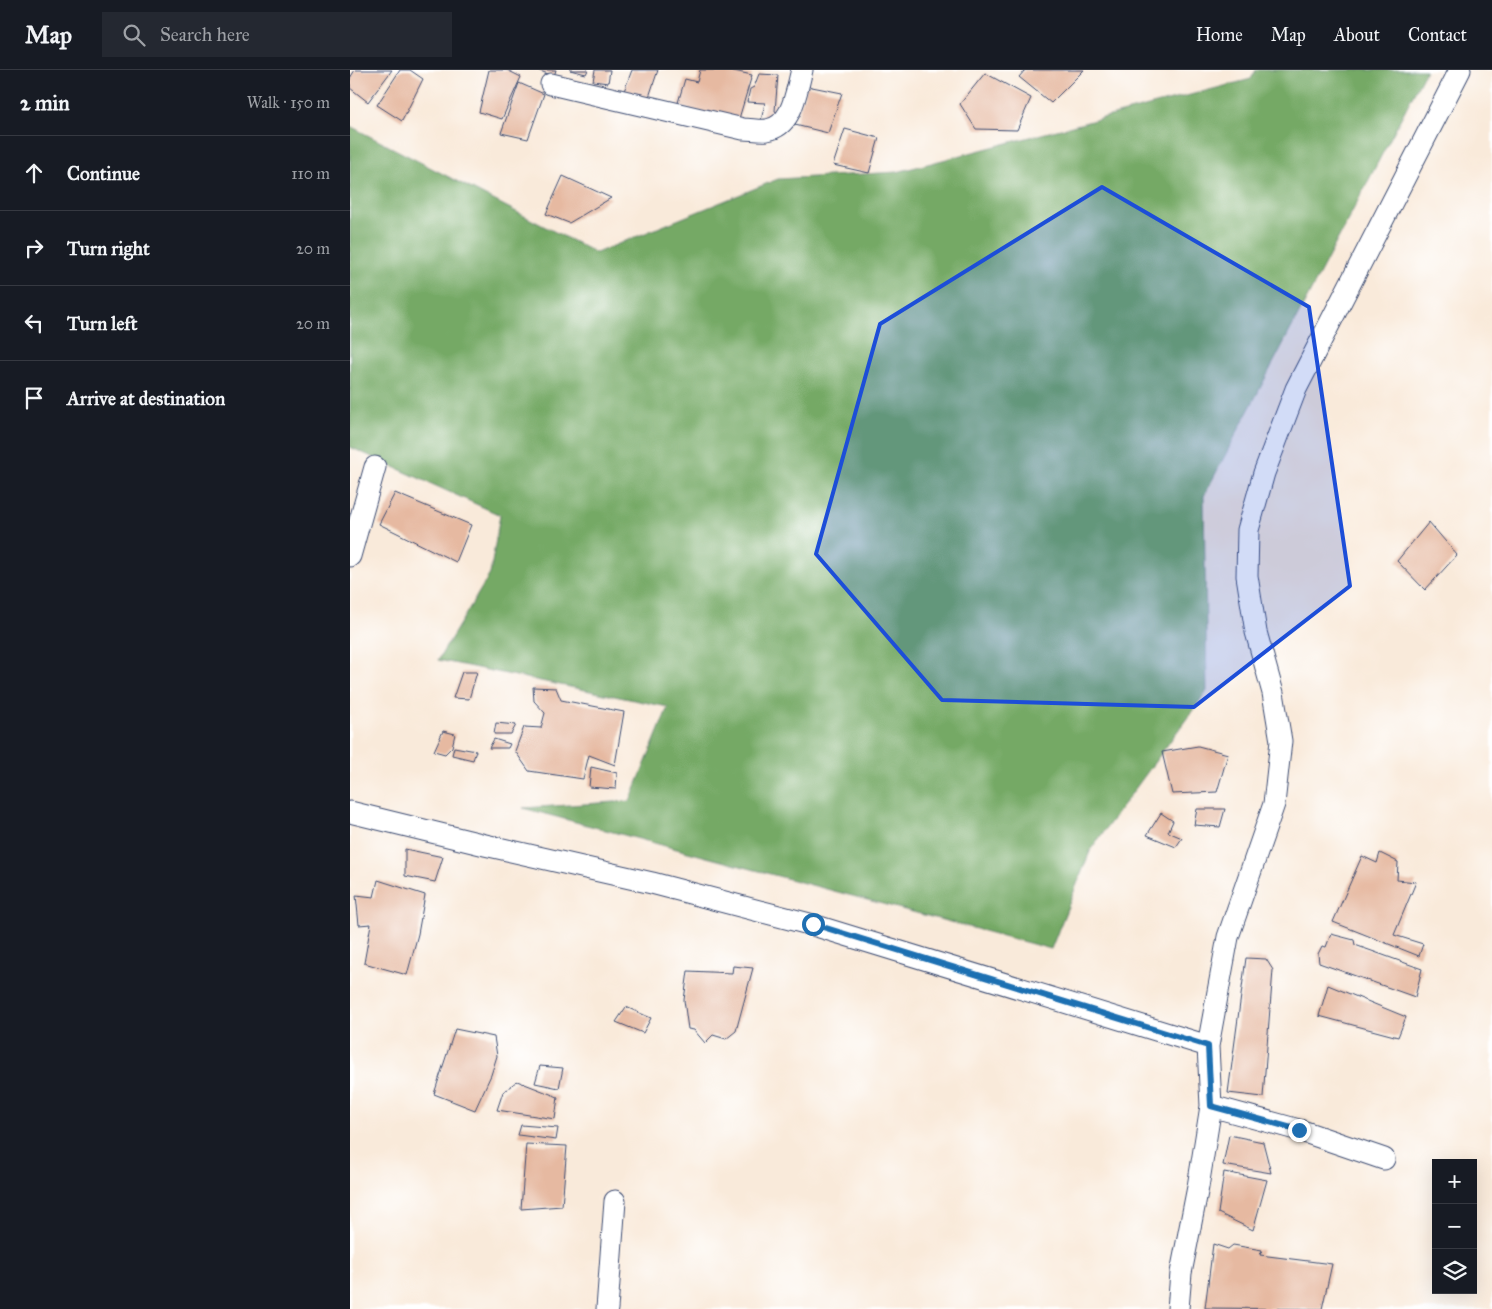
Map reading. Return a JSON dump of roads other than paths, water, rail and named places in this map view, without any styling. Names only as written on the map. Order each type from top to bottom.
[{"type":"street","points":[[551,84],[743,129],[767,130],[782,124],[792,109],[802,70]]},
{"type":"street","points":[[1178,1309],[1181,1273],[1198,1187],[1211,1106],[1208,1046],[1228,937],[1274,804],[1281,741],[1273,693],[1256,632],[1247,576],[1248,530],[1264,473],[1296,389],[1460,70]]},
{"type":"street","points":[[350,556],[375,467]]},
{"type":"street","points":[[350,812],[652,883],[813,924],[1208,1046]]},
{"type":"street","points":[[1211,1106],[1299,1130],[1384,1159]]},
{"type":"street","points":[[607,1309],[615,1201]]}]
